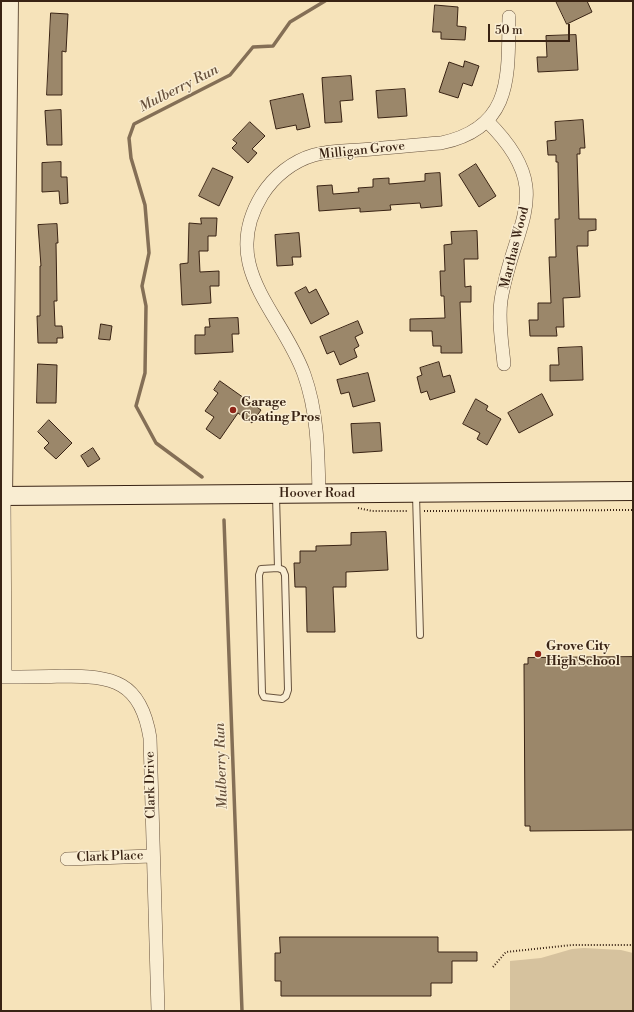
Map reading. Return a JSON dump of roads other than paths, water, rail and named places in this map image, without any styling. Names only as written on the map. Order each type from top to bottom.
[{"type":"main road","name":"Hoover Road","points":[[2,496],[633,492]]},
{"type":"street","points":[[3,677],[2,496],[4,218],[10,1]]},
{"type":"street","name":"Milligan Grove","points":[[319,494],[314,407],[304,374],[292,348],[251,275],[248,262],[248,233],[250,218],[256,205],[273,180],[301,160],[314,155],[453,140],[477,130],[487,120],[503,96],[507,82],[509,17]]},
{"type":"street","name":"Marthas Wood","points":[[487,120],[502,136],[519,161],[525,176],[527,193],[524,222],[501,301],[500,324],[504,364]]},
{"type":"street","name":"Clark Drive","points":[[3,677],[99,677],[117,683],[136,698],[143,710],[150,738],[152,856],[158,1011]]},
{"type":"street","name":"Clark Place","points":[[67,859],[152,856]]},
{"type":"lane","points":[[416,493],[420,635]]},
{"type":"lane","points":[[276,494],[278,568]]},
{"type":"lane","points":[[278,568],[283,570],[285,575],[288,690],[286,696],[282,699],[264,697],[262,693],[259,575],[261,569],[278,568]]},
{"type":"waterway","name":"Mulberry Run","points":[[202,477],[156,443],[136,406],[145,373],[146,306],[142,286],[149,253],[145,205],[131,158],[129,138],[134,124],[230,75],[253,47],[273,46],[290,22],[325,1]]},
{"type":"waterway","name":"Mulberry Run","points":[[224,520],[242,1011]]},
{"type":"place","name":"Garage Coating Pros","points":[[233,410]]},
{"type":"place","name":"Grove City High School","points":[[538,654]]}]
